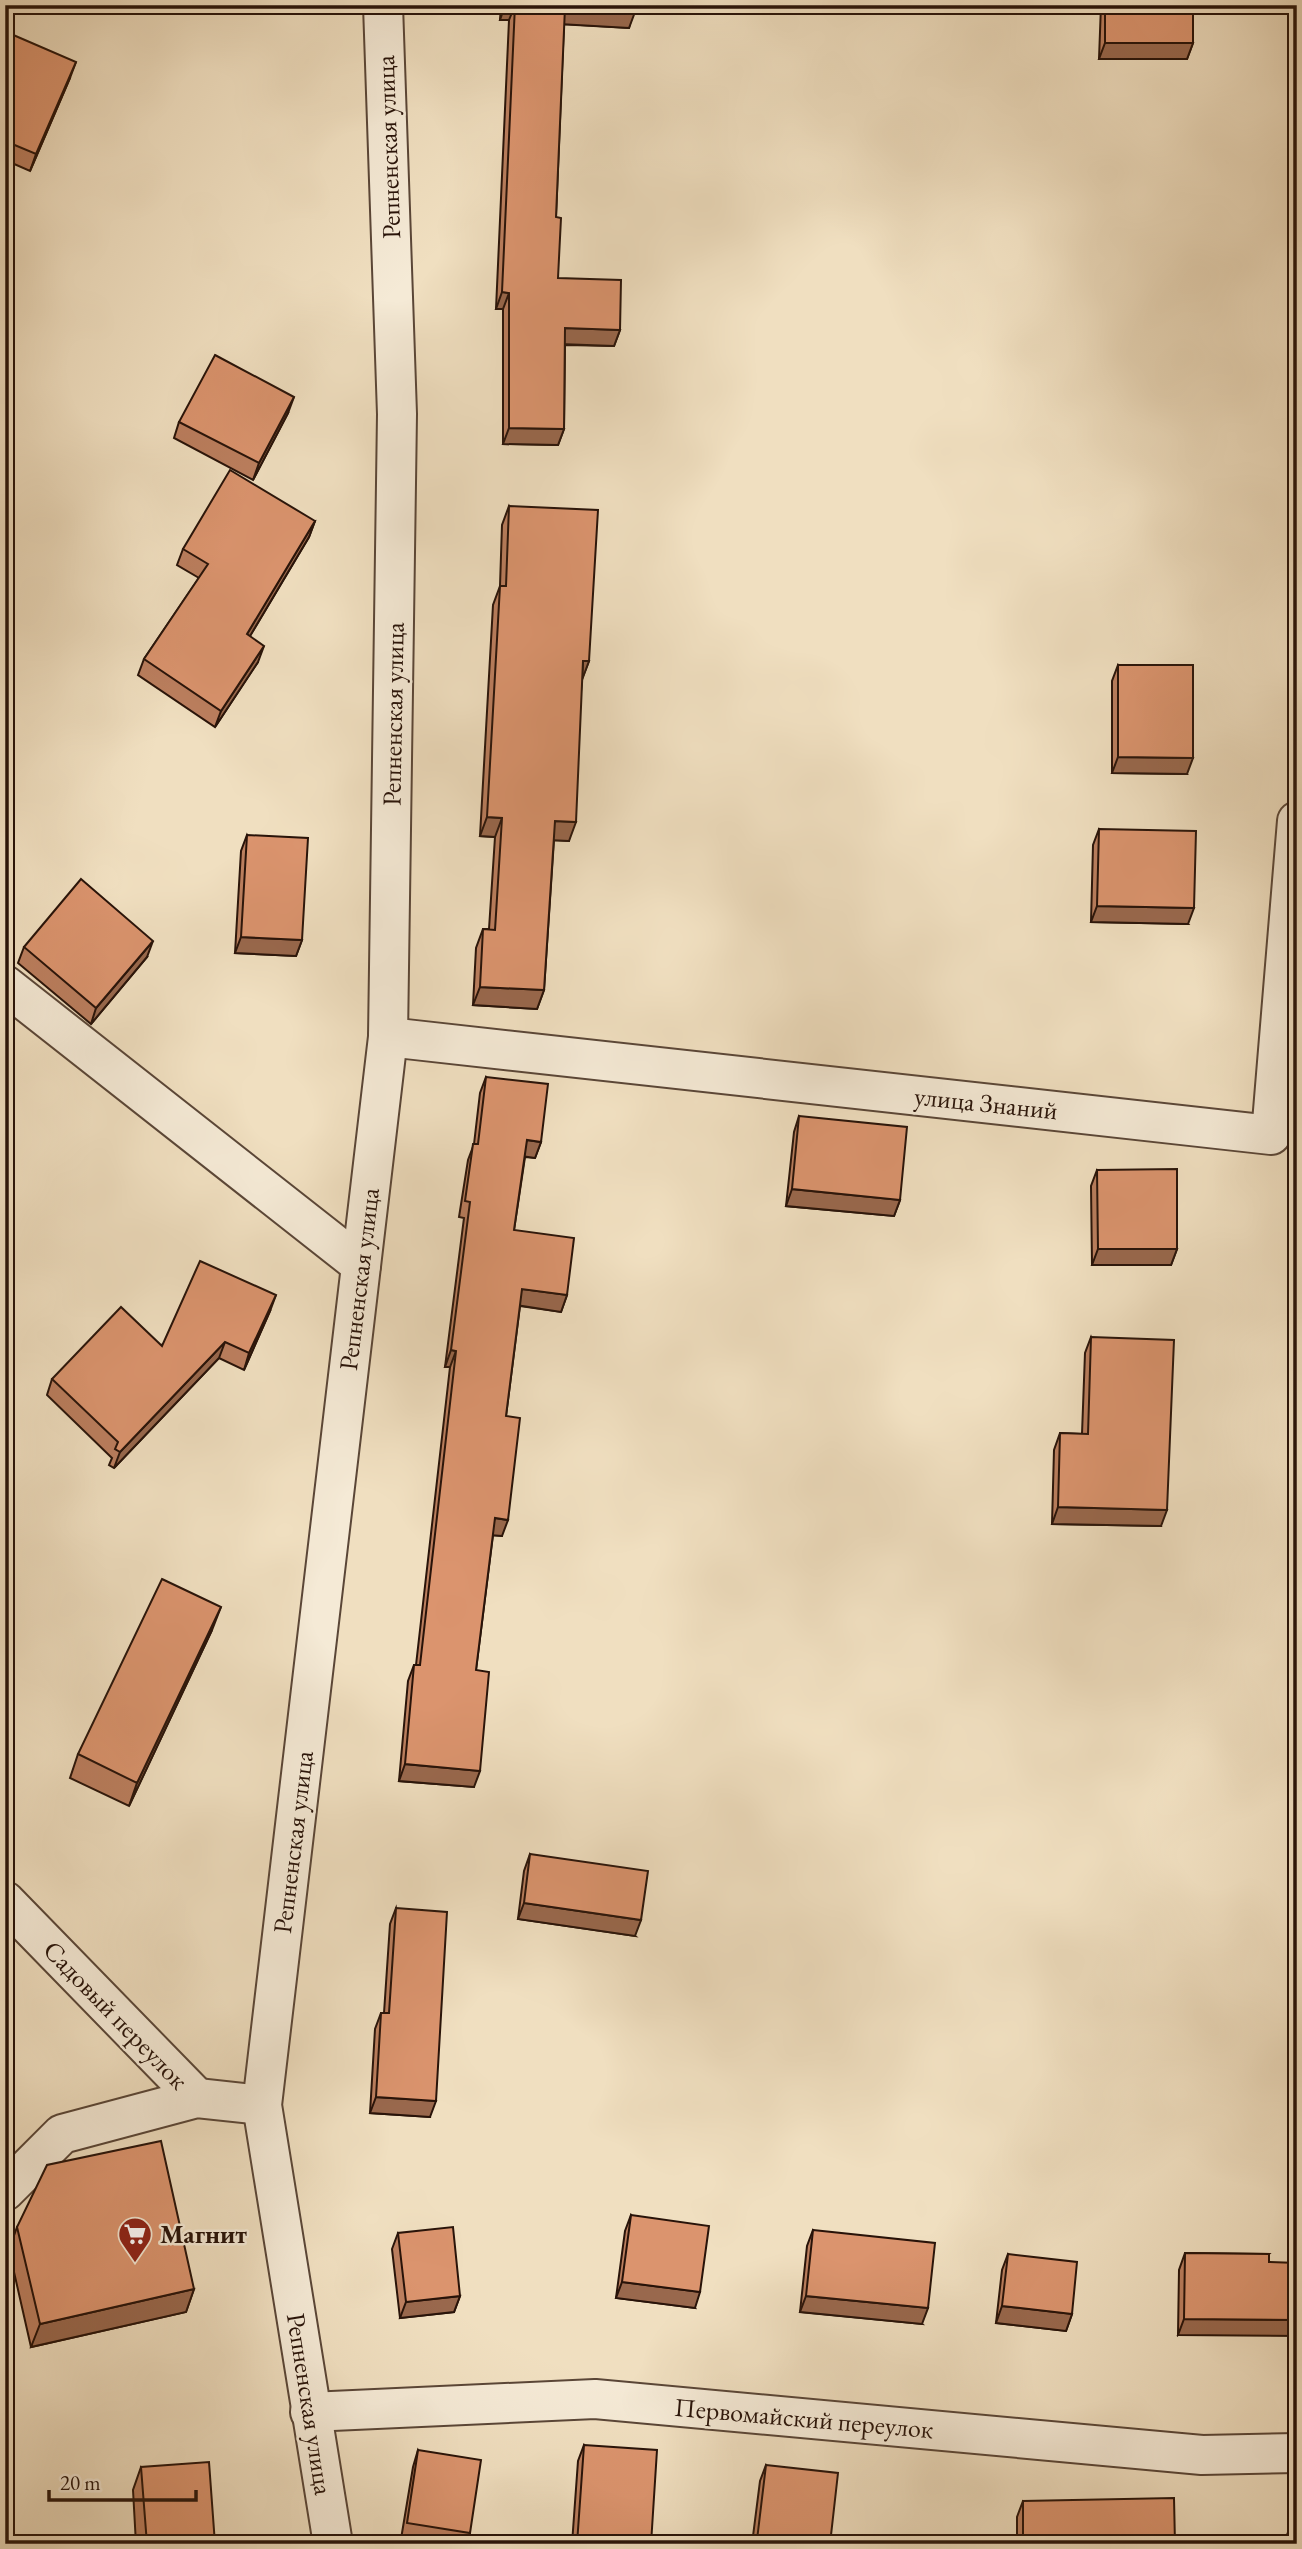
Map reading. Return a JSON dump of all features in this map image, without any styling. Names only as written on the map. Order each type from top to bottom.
[{"type":"street","name":"Репненская улица","points":[[333,2544],[262,2105],[388,1037],[397,414],[383,5]]},
{"type":"street","name":"улица Знаний","points":[[388,1037],[1271,1135],[1297,821]]},
{"type":"street","points":[[5,985],[361,1265]]},
{"type":"street","name":"Садовый переулок","points":[[5,1901],[197,2098]]},
{"type":"street","points":[[5,2191],[62,2134],[197,2098],[262,2105]]},
{"type":"street","name":"Первомайский переулок","points":[[310,2412],[595,2399],[1202,2455],[1297,2453]]},
{"type":"building","points":[[515,5],[635,5],[635,12],[565,7],[556,217],[561,218],[558,278],[621,280],[620,330],[565,328],[564,429],[509,428],[509,293],[502,292]]},
{"type":"building","points":[[1105,5],[1193,5],[1193,43],[1105,43]]},
{"type":"building","points":[[11,34],[76,62],[36,154],[5,141],[5,48]]},
{"type":"building","points":[[215,355],[294,397],[259,463],[179,422]]},
{"type":"building","points":[[230,470],[315,521],[247,634],[264,646],[221,711],[144,659],[208,564],[183,549]]},
{"type":"building","points":[[509,506],[598,510],[589,661],[583,661],[576,822],[555,821],[544,990],[480,987],[483,929],[495,930],[502,818],[487,817],[500,586],[506,586]]},
{"type":"building","points":[[1118,665],[1193,665],[1193,758],[1118,757]]},
{"type":"building","points":[[1099,829],[1196,831],[1194,908],[1097,906]]},
{"type":"building","points":[[247,835],[308,838],[302,940],[241,937]]},
{"type":"building","points":[[81,879],[153,941],[96,1008],[24,947]]},
{"type":"building","points":[[486,1077],[548,1084],[541,1142],[527,1140],[514,1230],[574,1238],[567,1295],[522,1289],[506,1416],[520,1418],[508,1520],[495,1518],[476,1670],[489,1672],[480,1771],[405,1764],[414,1665],[420,1665],[456,1351],[451,1350],[470,1202],[465,1201],[473,1144],[478,1144]]},
{"type":"building","points":[[799,1116],[907,1127],[900,1200],[792,1189]]},
{"type":"building","points":[[1177,1169],[1177,1249],[1098,1249],[1097,1170]]},
{"type":"building","points":[[200,1261],[276,1295],[249,1353],[225,1342],[120,1452],[115,1449],[118,1442],[52,1379],[121,1307],[162,1346]]},
{"type":"building","points":[[1091,1337],[1174,1340],[1167,1510],[1058,1507],[1060,1433],[1088,1434]]},
{"type":"building","points":[[162,1579],[221,1607],[137,1783],[78,1754]]},
{"type":"building","points":[[530,1854],[648,1871],[641,1920],[524,1903]]},
{"type":"building","points":[[396,1908],[447,1912],[436,2101],[376,2097],[381,2013],[389,2013]]},
{"type":"building","points":[[5,1943],[11,1950],[5,1954]]},
{"type":"building","points":[[161,2141],[194,2289],[40,2324],[17,2227],[47,2165]]},
{"type":"building","points":[[631,2215],[709,2226],[700,2292],[622,2282]]},
{"type":"building","points":[[453,2227],[460,2296],[406,2302],[398,2233]]},
{"type":"building","points":[[813,2230],[935,2243],[928,2308],[806,2296]]},
{"type":"building","points":[[1185,2253],[1269,2254],[1269,2262],[1297,2263],[1297,2320],[1184,2319]]},
{"type":"building","points":[[1008,2254],[1077,2262],[1072,2314],[1002,2306]]},
{"type":"building","points":[[584,2445],[657,2450],[651,2544],[577,2544]]},
{"type":"building","points":[[418,2450],[481,2460],[470,2533],[407,2523]]},
{"type":"building","points":[[209,2462],[215,2544],[147,2544],[141,2467]]},
{"type":"building","points":[[766,2465],[838,2473],[830,2544],[785,2544],[757,2540]]},
{"type":"building","points":[[1174,2498],[1175,2544],[1023,2544],[1023,2501]]},
{"type":"building","points":[[1293,2519],[1297,2519],[1297,2544],[1292,2544]]},
{"type":"place","name":"Магнит","points":[[135,2264]]}]
